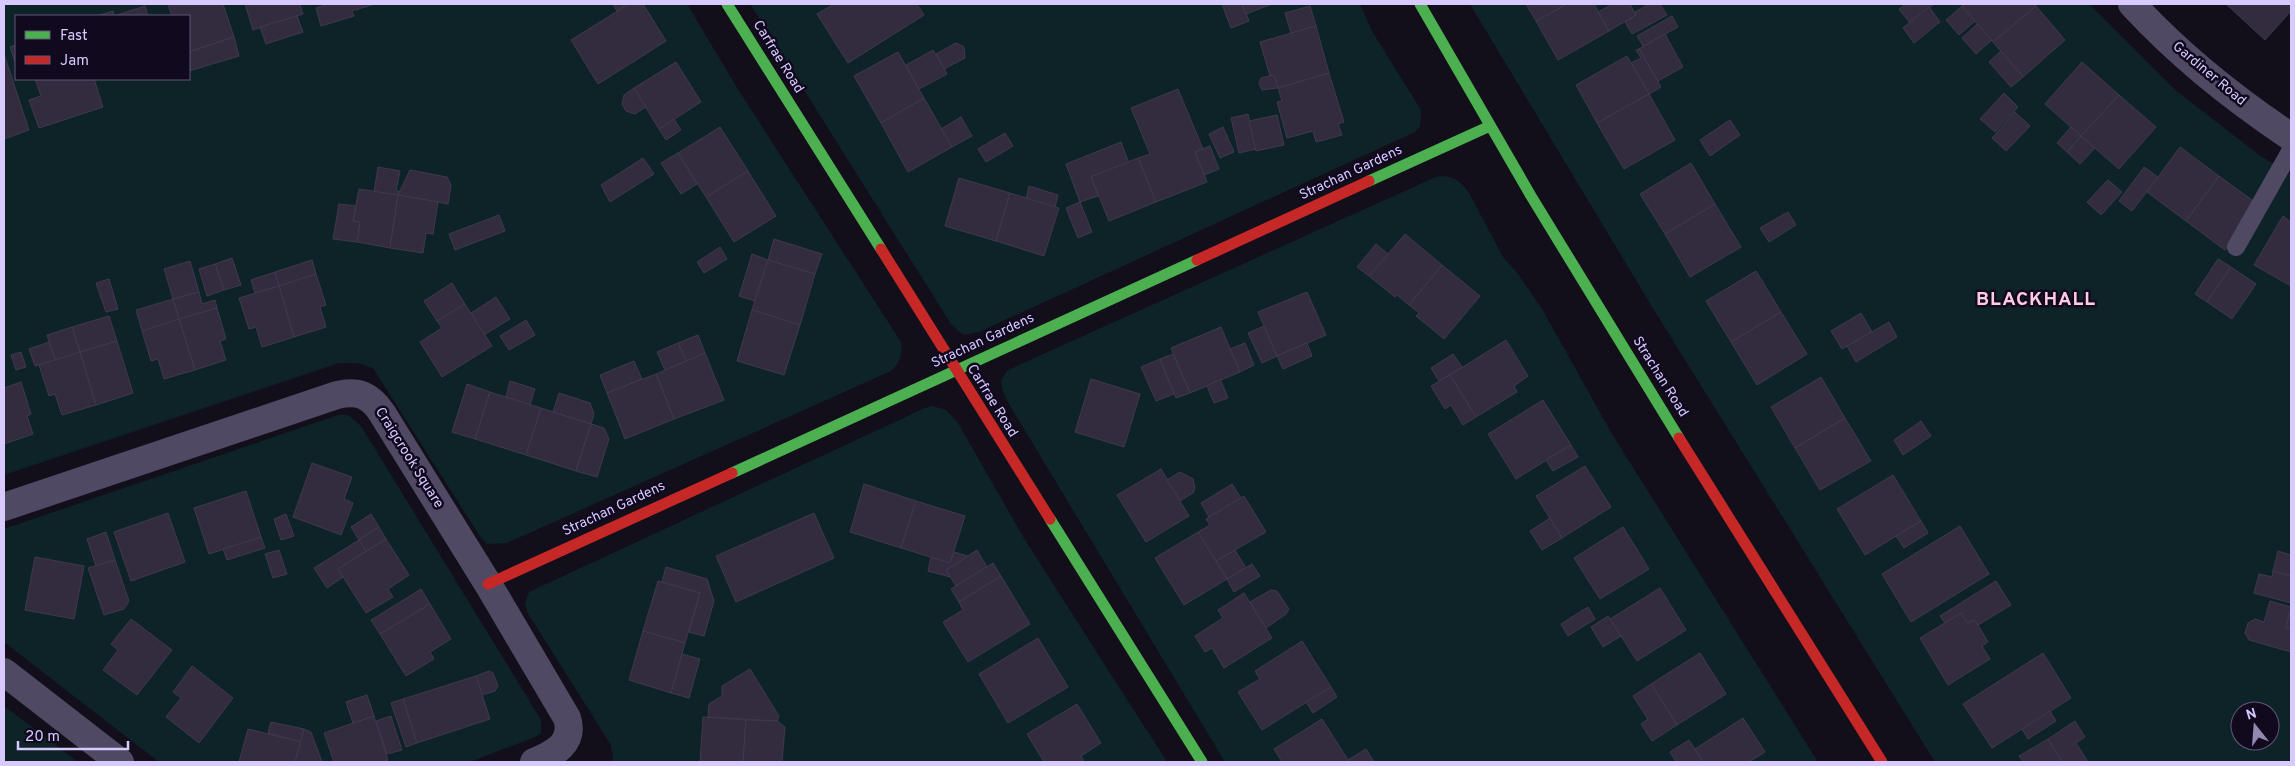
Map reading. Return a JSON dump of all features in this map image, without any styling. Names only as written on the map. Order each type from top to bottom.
[{"type":"street","name":"Carfrae Road","points":[[727,4],[1202,762]]},
{"type":"street","name":"Strachan Road","points":[[1420,4],[1490,126],[1597,304],[1882,762]]},
{"type":"street","name":"Gardiner Road","points":[[2132,4],[2217,83],[2291,138]]},
{"type":"street","name":"Strachan Gardens","points":[[488,584],[1490,126]]},
{"type":"street","name":"Craigcrook Square","points":[[4,507],[337,395],[356,392],[364,394],[376,405],[488,584],[569,724],[566,742],[560,750],[534,762]]},
{"type":"street","points":[[4,672],[120,762]]},
{"type":"lane","points":[[2236,247],[2291,150]]},
{"type":"green space","points":[[4,4],[687,4],[739,91],[901,342],[900,358],[891,371],[507,543],[487,544],[481,538],[373,368],[358,363],[339,363],[4,475]]},
{"type":"green space","points":[[750,4],[1360,4],[1373,33],[1421,110],[1420,126],[1415,132],[979,332],[963,335],[951,324]]},
{"type":"green space","points":[[1470,4],[2089,4],[2174,89],[2259,155],[2291,174],[2291,762],[1935,762],[1654,310]]},
{"type":"green space","points":[[1436,177],[1452,178],[1464,186],[1469,193],[1503,257],[1518,274],[1542,309],[1612,434],[1818,762],[1225,762],[1009,404],[1003,392],[1001,381],[1007,371],[1021,364]]},
{"type":"green space","points":[[933,406],[946,410],[958,423],[1025,540],[1167,762],[608,762],[613,759],[611,745],[527,612],[525,603],[529,592],[925,408]]},
{"type":"green space","points":[[338,415],[348,415],[361,426],[541,720],[541,733],[470,762],[159,762],[4,642],[4,529]]},
{"type":"green space","points":[[4,706],[78,762],[4,762]]},
{"type":"building","points":[[168,4],[223,4],[234,37],[190,52],[190,15],[172,15]]},
{"type":"building","points":[[245,4],[300,4],[303,14],[253,30]]},
{"type":"building","points":[[329,4],[375,4],[352,11],[354,16],[321,26],[316,8]]},
{"type":"building","points":[[613,4],[629,4],[617,11]]},
{"type":"building","points":[[629,4],[643,4],[666,41],[598,84],[571,40]]},
{"type":"building","points":[[834,4],[917,4],[924,15],[848,63],[817,14]]},
{"type":"building","points":[[1222,4],[1242,4],[1249,21],[1231,28]]},
{"type":"building","points":[[1242,4],[1272,4],[1246,14]]},
{"type":"building","points":[[1526,4],[1567,4],[1536,21]]},
{"type":"building","points":[[1567,4],[1594,4],[1609,31],[1558,60],[1536,21]]},
{"type":"building","points":[[1613,4],[1630,4],[1636,15],[1609,31],[1598,12]]},
{"type":"building","points":[[1649,4],[1660,4],[1667,15],[1632,34],[1625,22],[1636,15],[1635,12]]},
{"type":"building","points":[[1906,4],[1934,4],[1910,23],[1899,9]]},
{"type":"building","points":[[1964,4],[2034,4],[2036,6],[1993,42],[1962,6]]},
{"type":"building","points":[[2226,4],[2291,4],[2291,11],[2265,40]]},
{"type":"building","points":[[145,6],[148,15],[117,15]]},
{"type":"building","points":[[1310,6],[1316,26],[1291,33],[1285,13]]},
{"type":"building","points":[[1962,6],[1975,21],[1959,35],[1946,20]]},
{"type":"building","points":[[2036,6],[2065,40],[2023,77],[1993,42]]},
{"type":"building","points":[[1929,7],[1940,22],[1914,43],[1903,28]]},
{"type":"building","points":[[113,11],[114,15],[100,15]]},
{"type":"building","points":[[297,16],[303,32],[266,44],[260,27]]},
{"type":"building","points":[[1672,16],[1678,27],[1643,46],[1637,36]]},
{"type":"building","points":[[1977,24],[1992,40],[1976,54],[1962,38]]},
{"type":"building","points":[[1316,26],[1329,73],[1278,88],[1274,75],[1270,76],[1260,42]]},
{"type":"building","points":[[1665,34],[1683,67],[1658,81],[1639,49]]},
{"type":"building","points":[[234,37],[239,56],[190,71],[190,52]]},
{"type":"building","points":[[956,43],[964,47],[965,58],[944,69],[936,54]]},
{"type":"building","points":[[15,45],[15,62],[10,47]]},
{"type":"building","points":[[1639,49],[1661,87],[1649,94],[1631,63],[1641,58],[1636,50]]},
{"type":"building","points":[[933,50],[947,74],[919,89],[906,65]]},
{"type":"building","points":[[2001,51],[2023,77],[2011,87],[1989,62]]},
{"type":"building","points":[[898,52],[924,98],[881,123],[854,76]]},
{"type":"building","points":[[4,54],[29,130],[4,139]]},
{"type":"building","points":[[1627,56],[1649,94],[1597,123],[1576,85]]},
{"type":"building","points":[[676,62],[701,102],[659,129],[634,88]]},
{"type":"building","points":[[2082,62],[2119,95],[2081,136],[2045,104]]},
{"type":"building","points":[[1329,73],[1344,122],[1338,124],[1342,135],[1316,142],[1313,131],[1287,138],[1277,102],[1282,101],[1278,88]]},
{"type":"building","points":[[1274,75],[1278,88],[1262,90],[1259,83],[1261,78]]},
{"type":"building","points":[[35,80],[94,80],[103,107],[39,128],[29,100],[41,96]]},
{"type":"building","points":[[634,88],[646,107],[635,114],[626,111],[622,104],[624,95]]},
{"type":"building","points":[[1178,89],[1203,149],[1195,152],[1207,182],[1156,202],[1138,158],[1150,154],[1131,108]]},
{"type":"building","points":[[2004,93],[2018,107],[1995,132],[1980,119]]},
{"type":"building","points":[[1649,94],[1675,140],[1624,169],[1597,123]]},
{"type":"building","points":[[2119,95],[2156,127],[2119,169],[2081,136]]},
{"type":"building","points":[[924,98],[952,147],[908,172],[881,123]]},
{"type":"building","points":[[2015,112],[2030,126],[2006,151],[1992,138]]},
{"type":"building","points":[[1248,114],[1256,149],[1239,153],[1231,118]]},
{"type":"building","points":[[1277,115],[1284,145],[1256,151],[1249,121]]},
{"type":"building","points":[[961,117],[972,136],[952,147],[941,129]]},
{"type":"building","points":[[674,119],[681,130],[666,140],[659,129]]},
{"type":"building","points":[[1730,120],[1740,135],[1710,156],[1700,140]]},
{"type":"building","points":[[720,127],[748,171],[706,197],[678,153]]},
{"type":"building","points":[[1223,127],[1234,152],[1220,158],[1209,134]]},
{"type":"building","points":[[2071,127],[2081,136],[2067,152],[2057,143]]},
{"type":"building","points":[[1005,133],[1013,146],[986,162],[978,149]]},
{"type":"building","points":[[2081,136],[2095,148],[2080,164],[2067,152]]},
{"type":"building","points":[[1121,142],[1129,163],[1091,177],[1098,196],[1080,202],[1066,164]]},
{"type":"building","points":[[1210,146],[1219,169],[1204,175],[1195,152]]},
{"type":"building","points":[[2180,147],[2219,176],[2186,221],[2147,192]]},
{"type":"building","points":[[678,153],[697,184],[681,194],[661,163]]},
{"type":"building","points":[[643,158],[654,174],[610,202],[601,185]]},
{"type":"building","points":[[1138,158],[1156,202],[1109,221],[1091,177]]},
{"type":"building","points":[[1691,163],[1715,204],[1665,234],[1640,194]]},
{"type":"building","points":[[378,167],[400,171],[396,191],[399,191],[398,195],[374,192]]},
{"type":"building","points":[[2144,167],[2158,177],[2132,211],[2119,201]]},
{"type":"building","points":[[410,170],[447,177],[451,185],[448,204],[398,195]]},
{"type":"building","points":[[748,171],[776,216],[734,242],[706,197]]},
{"type":"building","points":[[2219,176],[2259,205],[2225,250],[2186,221]]},
{"type":"building","points":[[959,178],[1010,193],[996,241],[945,226]]},
{"type":"building","points":[[2108,180],[2122,192],[2101,215],[2087,202]]},
{"type":"building","points":[[1029,186],[1058,195],[1055,207],[1026,199]]},
{"type":"building","points":[[359,189],[398,195],[390,248],[357,242],[360,222],[353,221]]},
{"type":"building","points":[[1010,193],[1059,208],[1044,256],[996,241]]},
{"type":"building","points":[[398,195],[438,202],[433,234],[426,233],[423,253],[390,248]]},
{"type":"building","points":[[1080,202],[1092,232],[1078,238],[1066,208]]},
{"type":"building","points":[[339,204],[356,206],[353,221],[360,222],[357,242],[333,239]]},
{"type":"building","points":[[1715,204],[1741,247],[1690,277],[1665,234]]},
{"type":"building","points":[[1788,212],[1796,225],[1769,242],[1760,228]]},
{"type":"building","points":[[499,215],[505,231],[455,250],[449,234]]},
{"type":"building","points":[[2283,216],[2291,222],[2291,286],[2254,265]]},
{"type":"building","points":[[1405,234],[1442,265],[1409,305],[1397,295],[1395,297],[1369,276]]},
{"type":"building","points":[[774,239],[822,254],[815,274],[768,260]]},
{"type":"building","points":[[1376,244],[1388,254],[1369,276],[1357,267]]},
{"type":"building","points":[[720,247],[727,259],[704,273],[697,262]]},
{"type":"building","points":[[752,254],[768,260],[755,301],[739,296]]},
{"type":"building","points":[[232,258],[241,285],[224,290],[215,264]]},
{"type":"building","points":[[2218,259],[2231,267],[2207,302],[2195,294]]},
{"type":"building","points":[[312,260],[316,274],[279,286],[275,272]]},
{"type":"building","points":[[768,260],[815,274],[800,325],[752,310]]},
{"type":"building","points":[[190,261],[199,292],[173,299],[164,269]]},
{"type":"building","points":[[215,264],[224,290],[207,296],[199,269]]},
{"type":"building","points":[[1442,265],[1480,296],[1444,339],[1416,316],[1419,313],[1409,305]]},
{"type":"building","points":[[2231,267],[2256,284],[2232,319],[2207,302]]},
{"type":"building","points":[[1756,271],[1781,312],[1731,342],[1706,301]]},
{"type":"building","points":[[275,272],[279,286],[255,293],[251,280]]},
{"type":"building","points":[[316,274],[326,305],[320,307],[326,327],[294,337],[279,286]]},
{"type":"building","points":[[109,279],[118,309],[106,312],[96,283]]},
{"type":"building","points":[[452,283],[465,304],[437,321],[424,301]]},
{"type":"building","points":[[279,286],[294,337],[262,347],[256,327],[249,329],[239,298]]},
{"type":"building","points":[[199,292],[202,304],[215,300],[217,308],[179,319],[173,299]]},
{"type":"building","points":[[1307,292],[1326,335],[1277,356],[1258,312]]},
{"type":"building","points":[[496,297],[510,319],[484,335],[471,313]]},
{"type":"building","points":[[173,299],[179,319],[142,331],[136,310]]},
{"type":"building","points":[[465,304],[492,346],[442,377],[420,342],[442,328],[437,321]]},
{"type":"building","points":[[217,308],[226,339],[220,341],[226,360],[195,370],[179,319]]},
{"type":"building","points":[[752,310],[800,325],[784,375],[737,361]]},
{"type":"building","points":[[1781,312],[1807,354],[1757,385],[1731,342]]},
{"type":"building","points":[[1861,313],[1872,332],[1842,349],[1831,331]]},
{"type":"building","points":[[109,316],[117,341],[80,352],[72,327]]},
{"type":"building","points":[[179,319],[195,370],[164,379],[158,359],[151,361],[142,331]]},
{"type":"building","points":[[526,320],[535,335],[509,350],[500,336]]},
{"type":"building","points":[[1889,322],[1897,337],[1856,362],[1847,346]]},
{"type":"building","points":[[1264,326],[1277,356],[1262,363],[1248,333]]},
{"type":"building","points":[[72,327],[80,352],[55,360],[47,335]]},
{"type":"building","points":[[1221,327],[1240,372],[1190,393],[1171,348]]},
{"type":"building","points":[[698,335],[705,353],[686,361],[678,343]]},
{"type":"building","points":[[1506,340],[1528,376],[1514,386],[1517,392],[1476,417],[1450,375]]},
{"type":"building","points":[[117,341],[133,393],[96,405],[80,352]]},
{"type":"building","points":[[49,342],[55,360],[35,366],[29,349]]},
{"type":"building","points":[[678,343],[686,361],[665,370],[657,352]]},
{"type":"building","points":[[1245,343],[1254,365],[1240,372],[1230,349]]},
{"type":"building","points":[[1307,343],[1312,356],[1283,369],[1277,356]]},
{"type":"building","points":[[21,352],[26,367],[16,370],[11,355]]},
{"type":"building","points":[[80,352],[96,405],[62,415],[55,394],[49,396],[39,365]]},
{"type":"building","points":[[705,353],[724,400],[674,419],[656,374]]},
{"type":"building","points":[[1173,354],[1190,393],[1176,398],[1160,359]]},
{"type":"building","points":[[1453,354],[1462,367],[1439,381],[1431,368]]},
{"type":"building","points":[[1160,359],[1174,394],[1156,401],[1141,367]]},
{"type":"building","points":[[634,361],[642,379],[607,393],[600,375]]},
{"type":"building","points":[[656,374],[674,419],[625,439],[607,393]]},
{"type":"building","points":[[1450,375],[1476,417],[1463,425],[1451,405],[1445,409],[1431,386]]},
{"type":"building","points":[[1821,377],[1845,418],[1795,448],[1771,407]]},
{"type":"building","points":[[1091,379],[1140,394],[1124,447],[1075,432]]},
{"type":"building","points":[[1220,379],[1228,398],[1214,403],[1207,386]]},
{"type":"building","points":[[510,381],[535,389],[530,405],[506,397]]},
{"type":"building","points":[[21,382],[31,414],[27,416],[33,434],[4,444],[4,388]]},
{"type":"building","points":[[467,384],[490,392],[475,439],[452,432]]},
{"type":"building","points":[[490,392],[541,408],[526,455],[475,439]]},
{"type":"building","points":[[559,393],[590,403],[594,414],[591,424],[553,412]]},
{"type":"building","points":[[1543,400],[1571,445],[1516,479],[1488,434]]},
{"type":"building","points":[[541,408],[591,424],[576,471],[526,455]]},
{"type":"building","points":[[1845,418],[1871,461],[1820,490],[1795,448]]},
{"type":"building","points":[[1921,421],[1931,436],[1903,455],[1894,440]]},
{"type":"building","points":[[591,424],[604,428],[609,439],[597,477],[576,471]]},
{"type":"building","points":[[1571,445],[1578,457],[1553,471],[1546,460]]},
{"type":"building","points":[[312,463],[352,477],[344,499],[353,503],[341,535],[293,517]]},
{"type":"building","points":[[1585,466],[1611,507],[1562,538],[1536,496]]},
{"type":"building","points":[[1161,469],[1189,516],[1146,542],[1117,495]]},
{"type":"building","points":[[1180,472],[1193,479],[1195,488],[1193,493],[1180,501],[1167,480]]},
{"type":"building","points":[[1893,475],[1921,521],[1865,555],[1837,509]]},
{"type":"building","points":[[864,484],[916,501],[901,548],[850,532]]},
{"type":"building","points":[[1232,484],[1241,498],[1209,517],[1201,503]]},
{"type":"building","points":[[246,491],[261,537],[209,554],[194,508]]},
{"type":"building","points":[[1244,496],[1266,532],[1216,561],[1198,532],[1210,525],[1206,519]]},
{"type":"building","points":[[916,501],[965,516],[950,563],[901,548]]},
{"type":"building","points":[[168,513],[185,562],[131,581],[114,532]]},
{"type":"building","points":[[814,513],[834,558],[736,602],[716,556]]},
{"type":"building","points":[[286,514],[294,536],[281,540],[274,519]]},
{"type":"building","points":[[371,514],[379,527],[359,540],[351,527]]},
{"type":"building","points":[[1550,518],[1562,538],[1542,550],[1530,531]]},
{"type":"building","points":[[1921,521],[1928,533],[1904,548],[1896,536]]},
{"type":"building","points":[[1960,526],[1989,574],[1911,622],[1882,574]]},
{"type":"building","points":[[379,527],[386,539],[366,551],[359,540]]},
{"type":"building","points":[[1623,527],[1649,569],[1600,599],[1574,558]]},
{"type":"building","points":[[106,532],[115,560],[96,566],[87,539]]},
{"type":"building","points":[[1198,532],[1227,579],[1184,605],[1155,558]]},
{"type":"building","points":[[261,537],[265,548],[227,560],[223,549]]},
{"type":"building","points":[[386,539],[409,575],[388,589],[393,597],[366,613],[338,569]]},
{"type":"building","points":[[359,540],[366,551],[338,569],[343,577],[327,588],[314,568]]},
{"type":"building","points":[[279,550],[287,574],[273,578],[265,554]]},
{"type":"building","points":[[977,550],[987,567],[956,586],[946,570]]},
{"type":"building","points":[[1235,550],[1246,568],[1227,579],[1216,561]]},
{"type":"building","points":[[2278,551],[2291,555],[2291,576],[2273,571]]},
{"type":"building","points":[[954,552],[968,556],[946,570],[950,577],[928,571],[931,557],[950,563]]},
{"type":"building","points":[[35,557],[84,566],[74,619],[25,610]]},
{"type":"building","points":[[115,560],[129,601],[124,609],[104,615],[88,568]]},
{"type":"building","points":[[993,563],[1001,576],[959,602],[951,589]]},
{"type":"building","points":[[1252,564],[1260,576],[1234,592],[1227,579]]},
{"type":"building","points":[[666,567],[707,579],[714,601],[704,636],[689,632],[700,593],[662,582]]},
{"type":"building","points":[[2273,571],[2291,576],[2291,603],[2254,593],[2259,574],[2272,577]]},
{"type":"building","points":[[1001,576],[1030,624],[968,662],[943,622],[963,610],[959,602]]},
{"type":"building","points":[[658,581],[700,593],[685,643],[643,631]]},
{"type":"building","points":[[1996,581],[2011,605],[1978,625],[1974,620],[1968,623],[1961,613],[1945,623],[1940,616]]},
{"type":"building","points":[[1660,588],[1686,630],[1637,661],[1610,619]]},
{"type":"building","points":[[421,589],[430,604],[380,634],[371,620]]},
{"type":"building","points":[[1271,590],[1277,591],[1289,609],[1286,614],[1266,628],[1250,602]]},
{"type":"building","points":[[1244,593],[1272,638],[1224,668],[1212,648],[1205,652],[1195,636],[1223,618],[1218,610]]},
{"type":"building","points":[[2270,601],[2291,607],[2286,628],[2291,629],[2291,652],[2249,640],[2245,633],[2248,623],[2255,619],[2264,622]]},
{"type":"building","points":[[430,604],[451,639],[430,652],[434,659],[406,676],[380,634]]},
{"type":"building","points":[[1588,607],[1595,619],[1568,636],[1561,624]]},
{"type":"building","points":[[2291,608],[2291,629],[2286,628]]},
{"type":"building","points":[[1961,613],[1968,623],[1974,620],[1978,625],[1988,642],[1982,646],[1990,659],[1948,685],[1920,638]]},
{"type":"building","points":[[1608,616],[1621,636],[1603,647],[1591,627]]},
{"type":"building","points":[[131,619],[172,650],[137,695],[103,670],[118,650],[111,644]]},
{"type":"building","points":[[643,631],[685,643],[671,693],[629,680]]},
{"type":"building","points":[[1038,638],[1068,687],[1008,723],[979,674]]},
{"type":"building","points":[[1302,641],[1331,687],[1262,730],[1238,692],[1260,679],[1255,671]]},
{"type":"building","points":[[1700,653],[1726,694],[1677,725],[1651,684]]},
{"type":"building","points":[[2043,653],[2071,698],[1992,748],[1963,704]]},
{"type":"building","points":[[682,654],[700,659],[689,698],[671,693]]},
{"type":"building","points":[[192,666],[233,698],[199,743],[166,717],[181,698],[173,692]]},
{"type":"building","points":[[750,669],[779,716],[777,721],[708,717],[709,704],[722,696],[722,686]]},
{"type":"building","points":[[489,671],[493,673],[498,686],[495,691],[482,695],[476,676]]},
{"type":"building","points":[[476,676],[490,719],[417,743],[403,699]]},
{"type":"building","points":[[1651,684],[1677,725],[1652,741],[1641,724],[1648,719],[1633,696]]},
{"type":"building","points":[[1331,687],[1337,697],[1313,713],[1306,702]]},
{"type":"building","points":[[367,695],[374,716],[353,723],[346,702]]},
{"type":"building","points":[[403,699],[417,743],[406,747],[391,703]]},
{"type":"building","points":[[1077,704],[1101,743],[1081,756],[1084,762],[1044,762],[1027,734]]},
{"type":"building","points":[[2050,711],[2056,721],[2028,739],[2022,729]]},
{"type":"building","points":[[374,716],[388,760],[381,762],[334,762],[324,733]]},
{"type":"building","points":[[391,716],[402,750],[387,754],[376,721]]},
{"type":"building","points":[[703,717],[746,720],[743,762],[700,762]]},
{"type":"building","points":[[1743,718],[1765,752],[1749,762],[1703,762],[1695,749]]},
{"type":"building","points":[[1322,719],[1348,760],[1345,762],[1282,762],[1274,749]]},
{"type":"building","points":[[746,720],[777,721],[785,727],[782,762],[743,762]]},
{"type":"building","points":[[2075,721],[2085,737],[2076,743],[2088,762],[2062,762],[2048,739]]},
{"type":"building","points":[[271,722],[304,729],[301,742],[268,733]]},
{"type":"building","points":[[248,729],[301,742],[295,762],[239,762]]},
{"type":"building","points":[[304,729],[311,732],[322,762],[295,762]]},
{"type":"building","points":[[2048,739],[2062,762],[2023,762],[2019,756]]},
{"type":"building","points":[[1689,740],[1703,762],[1676,762],[1670,752]]},
{"type":"building","points":[[1366,749],[1374,762],[1345,762],[1348,760]]},
{"type":"traffic: fast","points":[[727,4],[881,249]]},
{"type":"traffic: fast","points":[[1420,4],[1531,196],[1679,438]]},
{"type":"traffic: fast","points":[[1369,181],[1490,126]]},
{"type":"traffic: fast","points":[[732,473],[1197,260]]},
{"type":"traffic: fast","points":[[1050,519],[1202,762]]},
{"type":"traffic: jam","points":[[1197,260],[1369,181]]},
{"type":"traffic: jam","points":[[881,249],[1050,519]]},
{"type":"traffic: jam","points":[[1679,438],[1882,762]]},
{"type":"traffic: jam","points":[[488,584],[732,473]]},
{"type":"district","name":"BLACKHALL","points":[[2036,300]]}]
